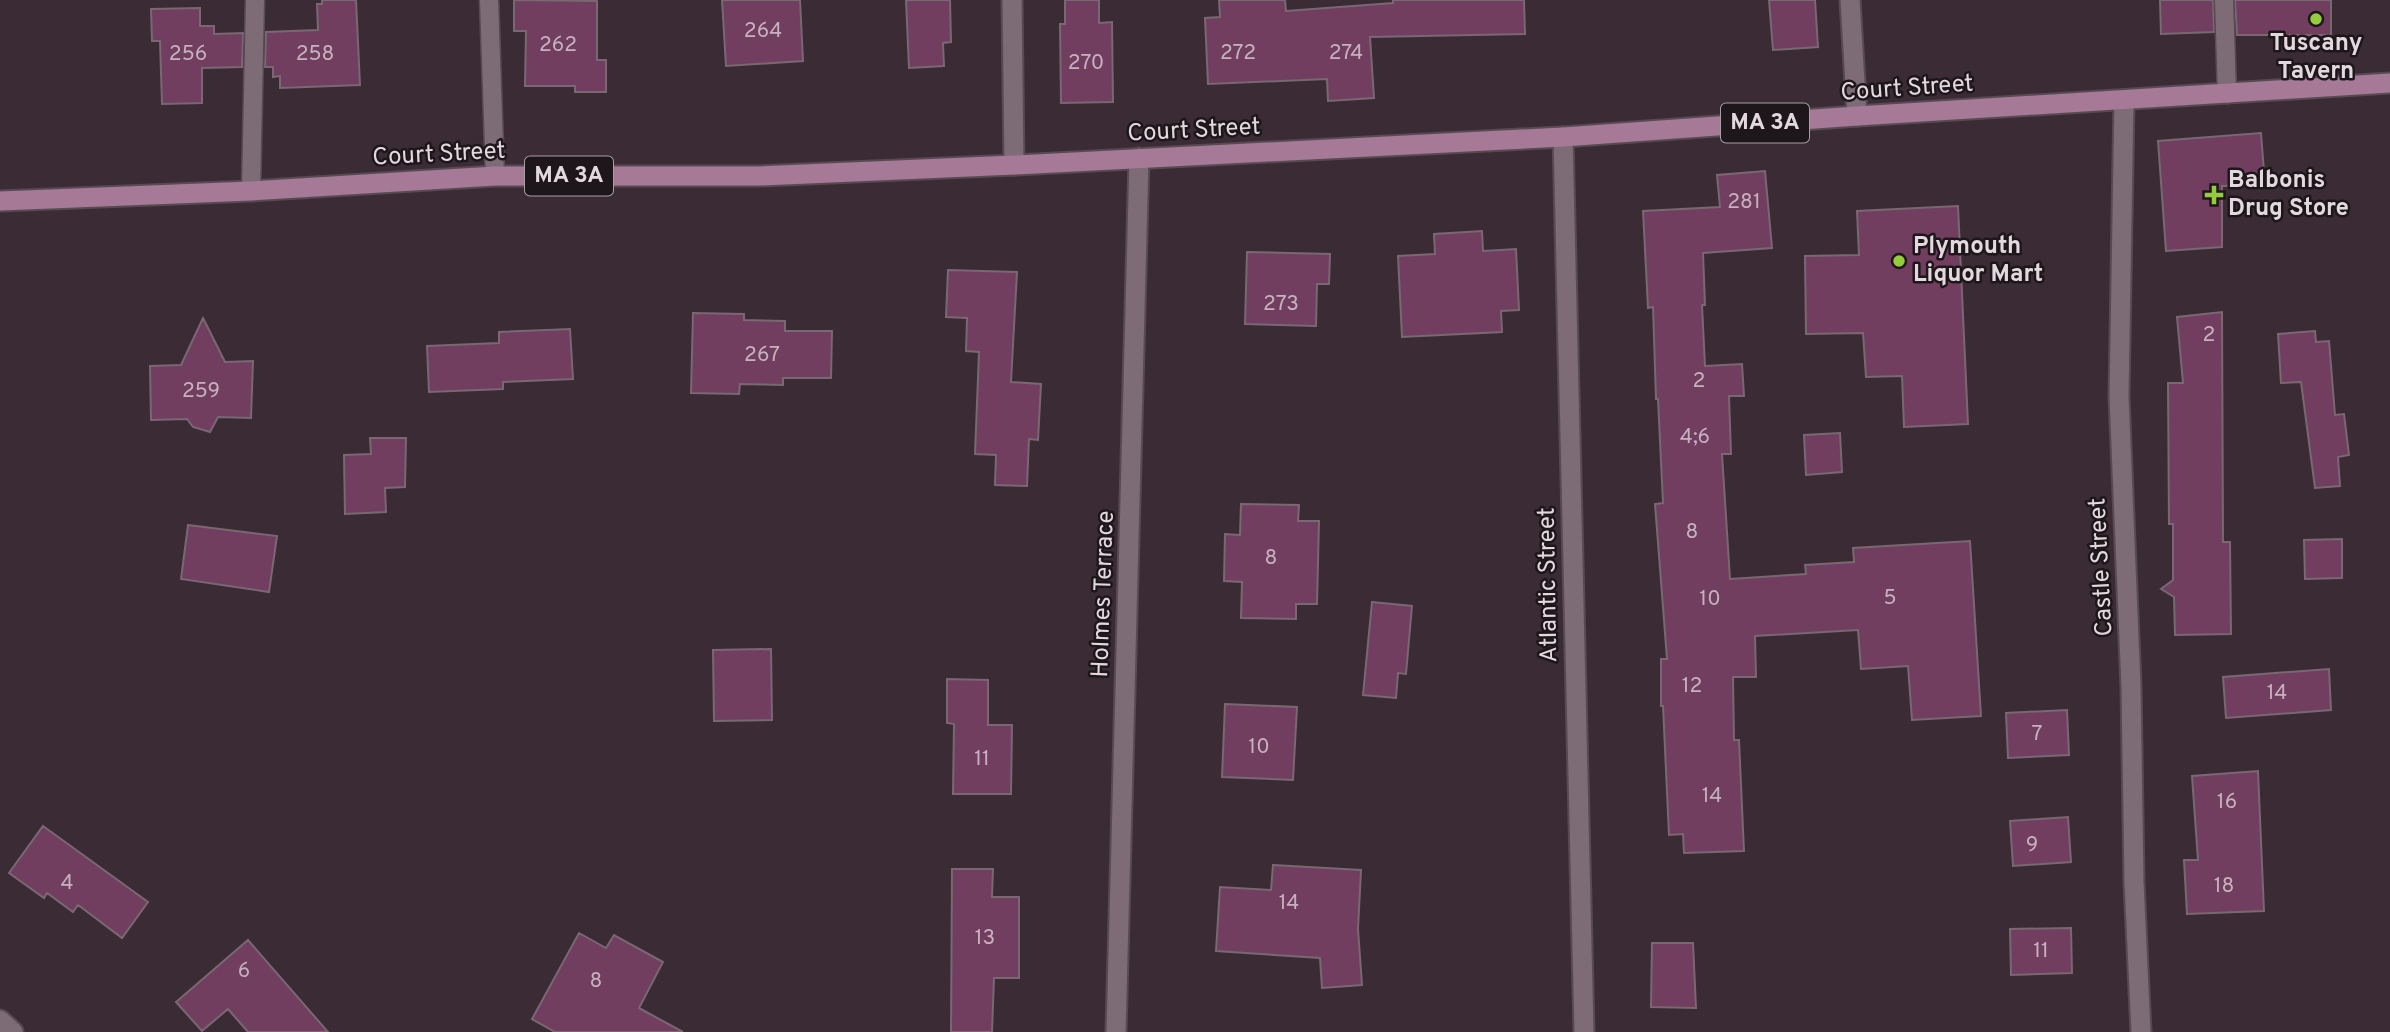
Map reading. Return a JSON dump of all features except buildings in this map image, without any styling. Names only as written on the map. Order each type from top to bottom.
[{"type":"main road","name":"Court Street","points":[[0,201],[251,191],[495,176],[759,176],[1014,165],[1563,137],[2390,83]]},
{"type":"street","points":[[1012,0],[1014,165]]},
{"type":"street","points":[[1850,0],[1857,116]]},
{"type":"street","name":"Castle Street","points":[[2124,100],[2119,397],[2132,687],[2134,882],[2141,1032]]},
{"type":"street","name":"Atlantic Street","points":[[1563,137],[1584,1032]]},
{"type":"street","name":"Holmes Terrace","points":[[1115,1032],[1139,158]]},
{"type":"street","points":[[0,1020],[13,1032]]},
{"type":"lane","points":[[251,191],[255,0]]},
{"type":"lane","points":[[489,0],[495,176]]},
{"type":"lane","points":[[2224,0],[2227,94]]},
{"type":"place","name":"Tuscany Tavern","points":[[2316,19]]},
{"type":"place","name":"Balbonis Drug Store","points":[[2214,195]]},
{"type":"place","name":"Plymouth Liquor Mart","points":[[1899,261]]}]
